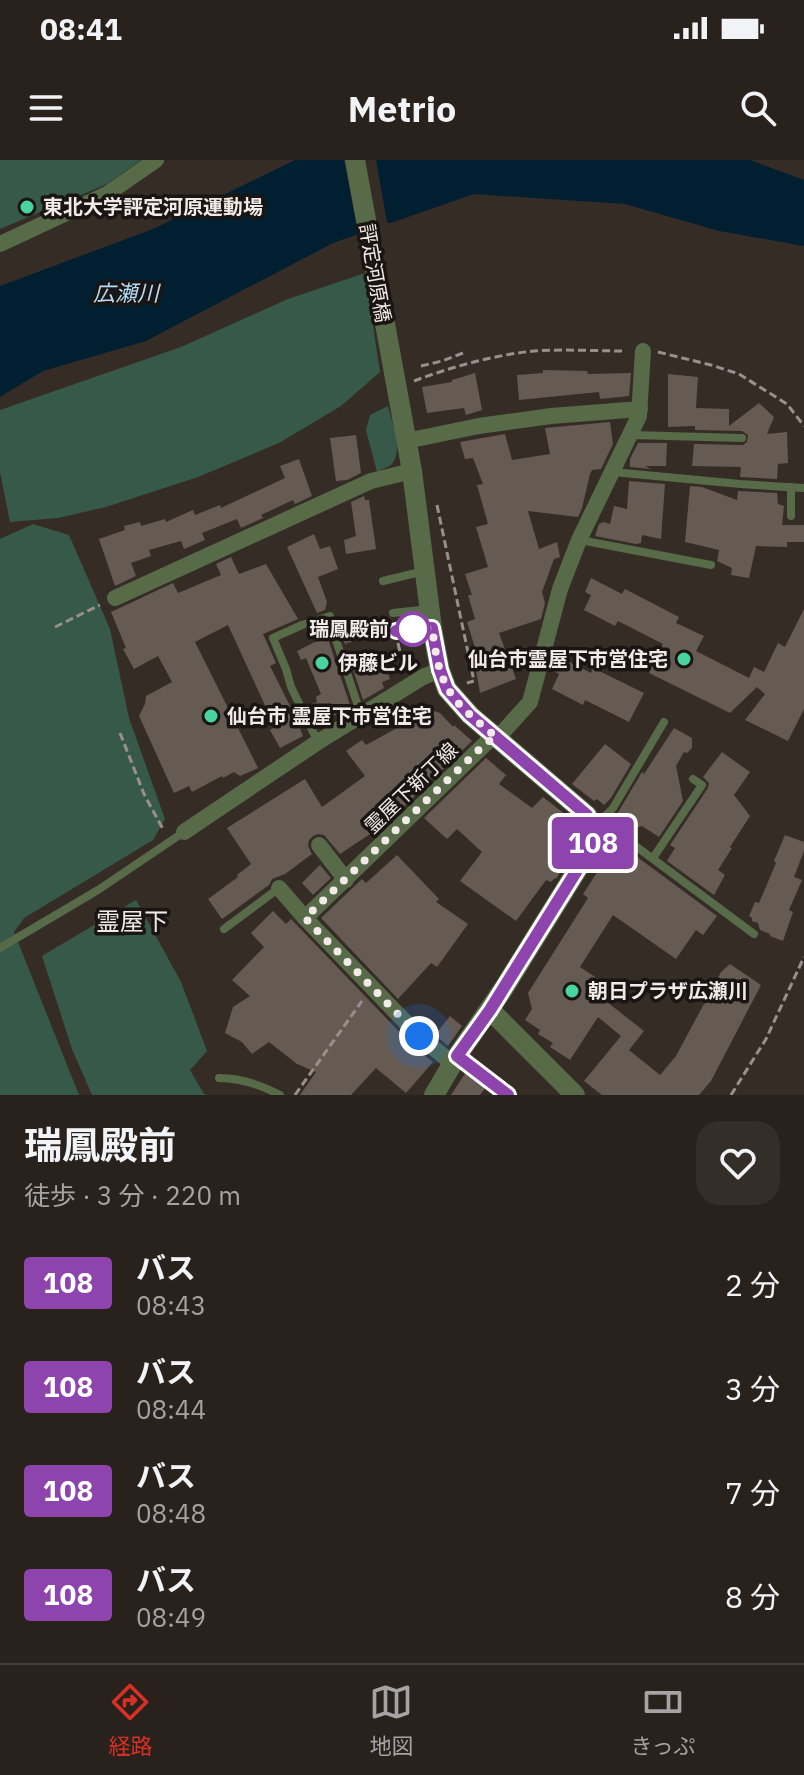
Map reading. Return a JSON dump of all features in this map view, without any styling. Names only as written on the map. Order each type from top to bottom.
[{"type":"street","points":[[0,244],[107,194],[156,160]]},
{"type":"street","name":"評定河原橋","points":[[355,160],[405,382],[406,441],[440,670],[447,689],[470,715],[587,815],[593,829]]},
{"type":"street","name":"霊屋下新丁線","points":[[305,918],[530,702],[560,589],[579,540],[639,416],[643,351]]},
{"type":"street","points":[[406,441],[551,416],[640,409]]},
{"type":"street","points":[[115,598],[371,481],[412,471]]},
{"type":"street","points":[[177,837],[318,742],[423,677],[440,670]]},
{"type":"street","points":[[434,1095],[594,843],[593,829]]},
{"type":"street","points":[[319,845],[346,880]]},
{"type":"street","points":[[279,888],[419,1036],[454,1060]]},
{"type":"street","points":[[490,1010],[575,1095]]},
{"type":"lane","points":[[630,434],[742,438]]},
{"type":"lane","points":[[612,472],[803,488]]},
{"type":"lane","points":[[791,487],[791,516]]},
{"type":"lane","points":[[579,540],[711,565]]},
{"type":"lane","points":[[383,581],[425,570]]},
{"type":"lane","points":[[393,613],[431,619]]},
{"type":"lane","points":[[318,742],[291,687],[273,638],[330,616],[362,716]]},
{"type":"lane","points":[[396,631],[431,619]]},
{"type":"lane","points":[[593,829],[613,808],[664,722]]},
{"type":"lane","points":[[653,858],[702,785],[693,779]]},
{"type":"lane","points":[[593,829],[614,830],[754,934]]},
{"type":"lane","points":[[0,948],[98,890],[177,837]]},
{"type":"lane","points":[[224,929],[279,888]]},
{"type":"lane","points":[[454,1060],[508,1095]]},
{"type":"lane","points":[[219,1078],[235,1078],[280,1095]]},
{"type":"path","points":[[421,366],[463,353]]},
{"type":"path","points":[[420,379],[449,369],[444,367],[442,361]]},
{"type":"path","points":[[436,499],[474,681],[467,683]]},
{"type":"path","points":[[55,627],[115,598]]},
{"type":"path","points":[[120,733],[144,794],[177,837]]},
{"type":"path","points":[[731,1095],[766,1039],[804,957]]},
{"type":"path","points":[[295,1095],[371,988]]},
{"type":"green space","name":"東北大学評定河原運動場","points":[[0,160],[141,160],[107,184],[0,229]]},
{"type":"green space","points":[[365,273],[380,372],[341,406],[279,443],[198,477],[106,507],[58,518],[10,522],[0,472],[0,410],[181,347],[288,299]]},
{"type":"green space","points":[[388,406],[397,453],[390,466],[377,472],[366,430],[370,415]]},
{"type":"green space","points":[[33,524],[69,535],[110,629],[129,718],[165,819],[153,840],[24,918],[14,932],[79,1095],[0,1095],[0,539]]},
{"type":"green space","points":[[136,900],[181,982],[207,1051],[190,1070],[204,1094],[208,1095],[92,1095],[72,1049],[42,956]]},
{"type":"water","name":"広瀬川","points":[[295,160],[750,160],[804,180],[804,246],[719,231],[625,204],[474,194],[333,243],[146,341],[43,371],[0,397],[0,286],[153,229]]},
{"type":"pier","points":[[344,160],[376,160],[387,222],[395,226],[359,238]]},
{"type":"building","points":[[543,370],[587,371],[588,374],[631,373],[629,396],[600,399],[599,392],[519,400],[517,375],[543,373]]},
{"type":"building","points":[[475,373],[482,410],[466,415],[464,408],[427,413],[422,387],[452,382]]},
{"type":"building","points":[[668,374],[698,377],[696,408],[729,409],[729,426],[759,403],[774,417],[767,434],[787,432],[788,463],[778,464],[777,479],[740,477],[741,467],[692,466],[694,444],[743,445],[748,435],[742,431],[695,430],[695,426],[668,427]]},
{"type":"building","points":[[610,422],[613,444],[601,469],[592,470],[590,474],[578,517],[528,511],[539,549],[557,542],[560,557],[554,559],[542,592],[545,603],[541,619],[499,633],[516,679],[480,693],[476,670],[481,667],[467,622],[475,619],[468,595],[472,595],[465,574],[488,567],[476,527],[488,524],[477,485],[483,484],[473,458],[465,459],[460,442],[505,434],[512,460],[550,454],[545,428]]},
{"type":"building","points":[[356,435],[361,473],[347,480],[336,481],[330,438]]},
{"type":"building","points":[[638,443],[667,443],[666,466],[645,466],[651,469],[630,467],[630,459]]},
{"type":"building","points":[[299,459],[312,496],[295,504],[293,500],[241,528],[237,519],[202,533],[205,540],[184,549],[181,541],[149,550],[151,556],[131,563],[136,576],[115,586],[99,539],[125,530],[124,526],[140,522],[141,526],[165,519],[166,522],[193,510],[195,515],[220,505],[221,508],[285,478],[280,466]]},
{"type":"building","points":[[629,481],[665,484],[661,539],[642,535],[641,543],[636,544],[595,536],[599,524],[610,524],[614,506],[627,509]]},
{"type":"building","points":[[690,486],[702,487],[737,500],[738,491],[777,493],[778,504],[784,506],[782,525],[804,525],[804,542],[787,542],[787,547],[756,546],[749,578],[731,575],[732,568],[717,561],[719,550],[685,542]]},
{"type":"building","points":[[364,496],[365,500],[369,500],[376,549],[346,554],[344,540],[356,536],[351,502]]},
{"type":"building","points":[[314,534],[320,549],[330,546],[338,569],[318,577],[327,602],[325,610],[317,613],[287,547]]},
{"type":"building","points":[[231,557],[239,574],[266,564],[298,619],[263,634],[276,663],[270,666],[303,728],[300,729],[303,736],[280,748],[270,730],[275,727],[228,625],[195,642],[258,768],[240,776],[234,772],[222,776],[192,792],[189,786],[174,793],[139,716],[146,696],[172,682],[158,656],[134,669],[123,649],[126,648],[111,612],[173,583],[178,593],[221,575],[216,564]]},
{"type":"building","name":"仙台市霊屋下市営住宅","points":[[591,578],[622,594],[625,589],[679,617],[676,623],[704,636],[696,651],[749,678],[754,667],[764,672],[778,643],[785,647],[804,609],[804,709],[788,741],[745,720],[765,694],[757,687],[730,713],[649,673],[663,644],[618,621],[615,626],[584,610],[591,595],[585,592]]},
{"type":"building","points":[[379,618],[383,629],[345,644],[340,630]]},
{"type":"building","name":"伊藤ビル","points":[[327,636],[351,708],[317,723],[308,705],[317,702],[316,697],[321,694],[306,658],[301,660],[297,651]]},
{"type":"building","points":[[559,657],[591,673],[593,668],[644,693],[629,722],[585,700],[583,705],[552,689],[559,674],[552,670]]},
{"type":"building","points":[[383,658],[390,679],[382,682],[384,688],[363,700],[353,669]]},
{"type":"building","points":[[430,705],[472,741],[389,821],[340,854],[324,835],[313,836],[308,846],[312,854],[285,874],[272,879],[269,885],[222,919],[208,899],[251,864],[227,828],[305,779],[322,807],[365,776],[346,751],[362,740],[366,745],[397,728],[395,724]]},
{"type":"building","points":[[674,728],[692,738],[692,748],[684,752],[676,766],[683,801],[659,837],[642,826],[627,831],[617,814]]},
{"type":"building","points":[[605,744],[631,764],[604,805],[572,784]]},
{"type":"building","points":[[722,752],[750,772],[734,795],[750,816],[718,870],[725,875],[714,895],[667,861],[675,848],[670,845],[708,788],[709,783],[703,777]]},
{"type":"building","points":[[486,758],[506,775],[499,784],[532,808],[543,797],[575,822],[577,829],[578,835],[572,844],[576,847],[556,879],[551,882],[546,880],[516,921],[460,881],[482,852],[457,829],[447,839],[424,818]]},
{"type":"building","points":[[785,835],[804,842],[804,851],[794,877],[802,880],[789,910],[793,912],[783,941],[760,930],[758,923],[749,916],[755,902],[759,903]]},
{"type":"building","points":[[617,842],[717,916],[703,935],[696,930],[676,959],[613,915],[580,967],[615,990],[607,1002],[644,1031],[629,1050],[660,1075],[676,1056],[721,972],[730,964],[761,985],[711,1081],[699,1095],[602,1095],[584,1081],[621,1036],[598,1017],[570,1060],[550,1047],[553,1043],[538,1034],[540,1030],[525,1020],[532,1009],[528,993],[588,898],[583,894]]},
{"type":"building","points":[[397,855],[439,899],[436,902],[468,924],[437,967],[431,963],[398,999],[321,918],[362,879],[366,883]]},
{"type":"building","points":[[320,865],[331,878],[313,895],[302,883]]},
{"type":"building","points":[[273,911],[286,924],[291,919],[411,1044],[433,1062],[406,1093],[376,1068],[351,1095],[300,1095],[316,1072],[297,1064],[269,1042],[252,1054],[242,1042],[225,1033],[233,1007],[250,996],[232,980],[264,947],[251,933]]},
{"type":"building","points":[[450,1016],[462,1026],[448,1046],[435,1035]]},
{"type":"building","points":[[466,1072],[486,1087],[480,1095],[451,1095]]},
{"type":"bus line","name":"108","points":[[396,631],[432,628],[447,689],[470,715],[587,815],[593,829],[594,843],[490,1010],[457,1056],[508,1095]]},
{"type":"place","name":"東北大学評定河原運動場","points":[[27,207]]},
{"type":"place","name":"瑞鳳殿前","points":[[413,629]]},
{"type":"place","name":"仙台市霊屋下市営住宅","points":[[684,659]]},
{"type":"place","name":"伊藤ビル","points":[[322,663]]},
{"type":"place","name":"仙台市 霊屋下市営住宅","points":[[211,716]]},
{"type":"place","name":"朝日プラザ広瀬川","points":[[572,991]]},
{"type":"district","name":"霊屋下","points":[[132,922]]},
{"type":"route","points":[[413,629],[432,628],[447,689],[470,715],[496,737],[486,743],[305,918],[419,1036]]}]
